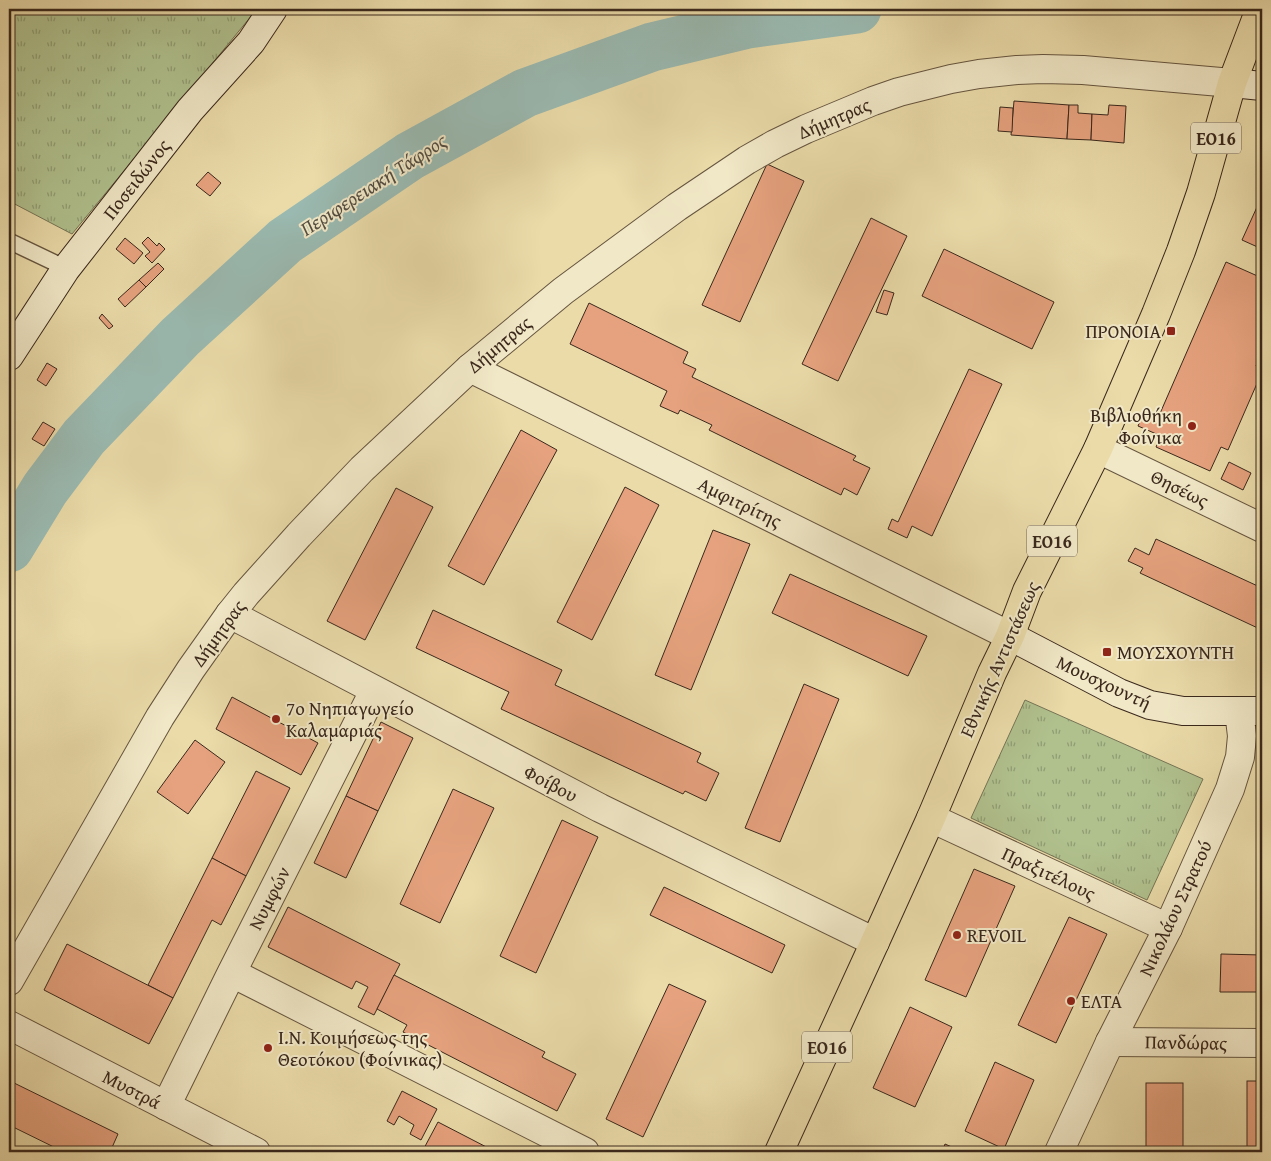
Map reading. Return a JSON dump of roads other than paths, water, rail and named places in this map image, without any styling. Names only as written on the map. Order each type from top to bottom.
[{"type":"main road","name":"Εθνικής Αντιστάσεως","points":[[779,1152],[876,942],[1028,591],[1098,449],[1156,314],[1201,193],[1232,83],[1260,9]]},
{"type":"street","name":"Ποσειδώνος","points":[[9,356],[65,270],[190,110],[251,42],[273,9]]},
{"type":"street","name":"Δήμητρας","points":[[9,981],[160,717],[230,614],[299,535],[355,476],[470,368],[563,291],[677,206],[712,182],[775,144],[822,122],[898,92],[979,74],[1016,70],[1083,70],[1262,86]]},
{"type":"street","name":"Αμφιτρίτης","points":[[470,368],[1010,636]]},
{"type":"street","name":"Θησέως","points":[[1098,449],[1262,528]]},
{"type":"street","name":"Φοίβου","points":[[230,614],[600,808],[876,942]]},
{"type":"street","name":"Μουσχουντή","points":[[1010,636],[1120,693],[1150,705],[1183,711],[1250,711]]},
{"type":"street","name":"Νυμφών","points":[[166,1106],[374,691]]},
{"type":"street","name":"Νικολάου Στρατού","points":[[1059,1152],[1110,1042],[1168,928],[1230,788],[1240,757],[1242,736],[1250,711]]},
{"type":"street","name":"Πραξιτέλους","points":[[931,818],[1168,928]]},
{"type":"street","points":[[232,973],[586,1152]]},
{"type":"street","name":"Μυστρά","points":[[9,1025],[256,1152]]},
{"type":"street","name":"Πανδώρας","points":[[1110,1042],[1262,1043]]},
{"type":"lane","points":[[9,241],[53,262],[65,270]]},
{"type":"waterway","name":"Περιφερειακή Τάφρος","points":[[9,548],[45,489],[84,437],[180,337],[285,241],[410,156],[525,93],[652,47],[748,24],[857,9]]},
{"type":"place","name":"ΠΡΟΝΟΙΑ","points":[[1171,331]]},
{"type":"place","name":"Βιβλιοθήκη Φοίνικα","points":[[1192,426]]},
{"type":"place","name":"ΜΟΥΣΧΟΥΝΤΗ","points":[[1107,652]]},
{"type":"place","name":"7ο Νηπιαγωγείο Καλαμαριάς","points":[[276,719]]},
{"type":"place","name":"REVOIL","points":[[957,935]]},
{"type":"place","name":"ΕΛΤΑ","points":[[1071,1001]]},
{"type":"place","name":"Ι.Ν. Κοιμήσεως της Θεοτόκου (Φοίνικας)","points":[[268,1048]]}]
